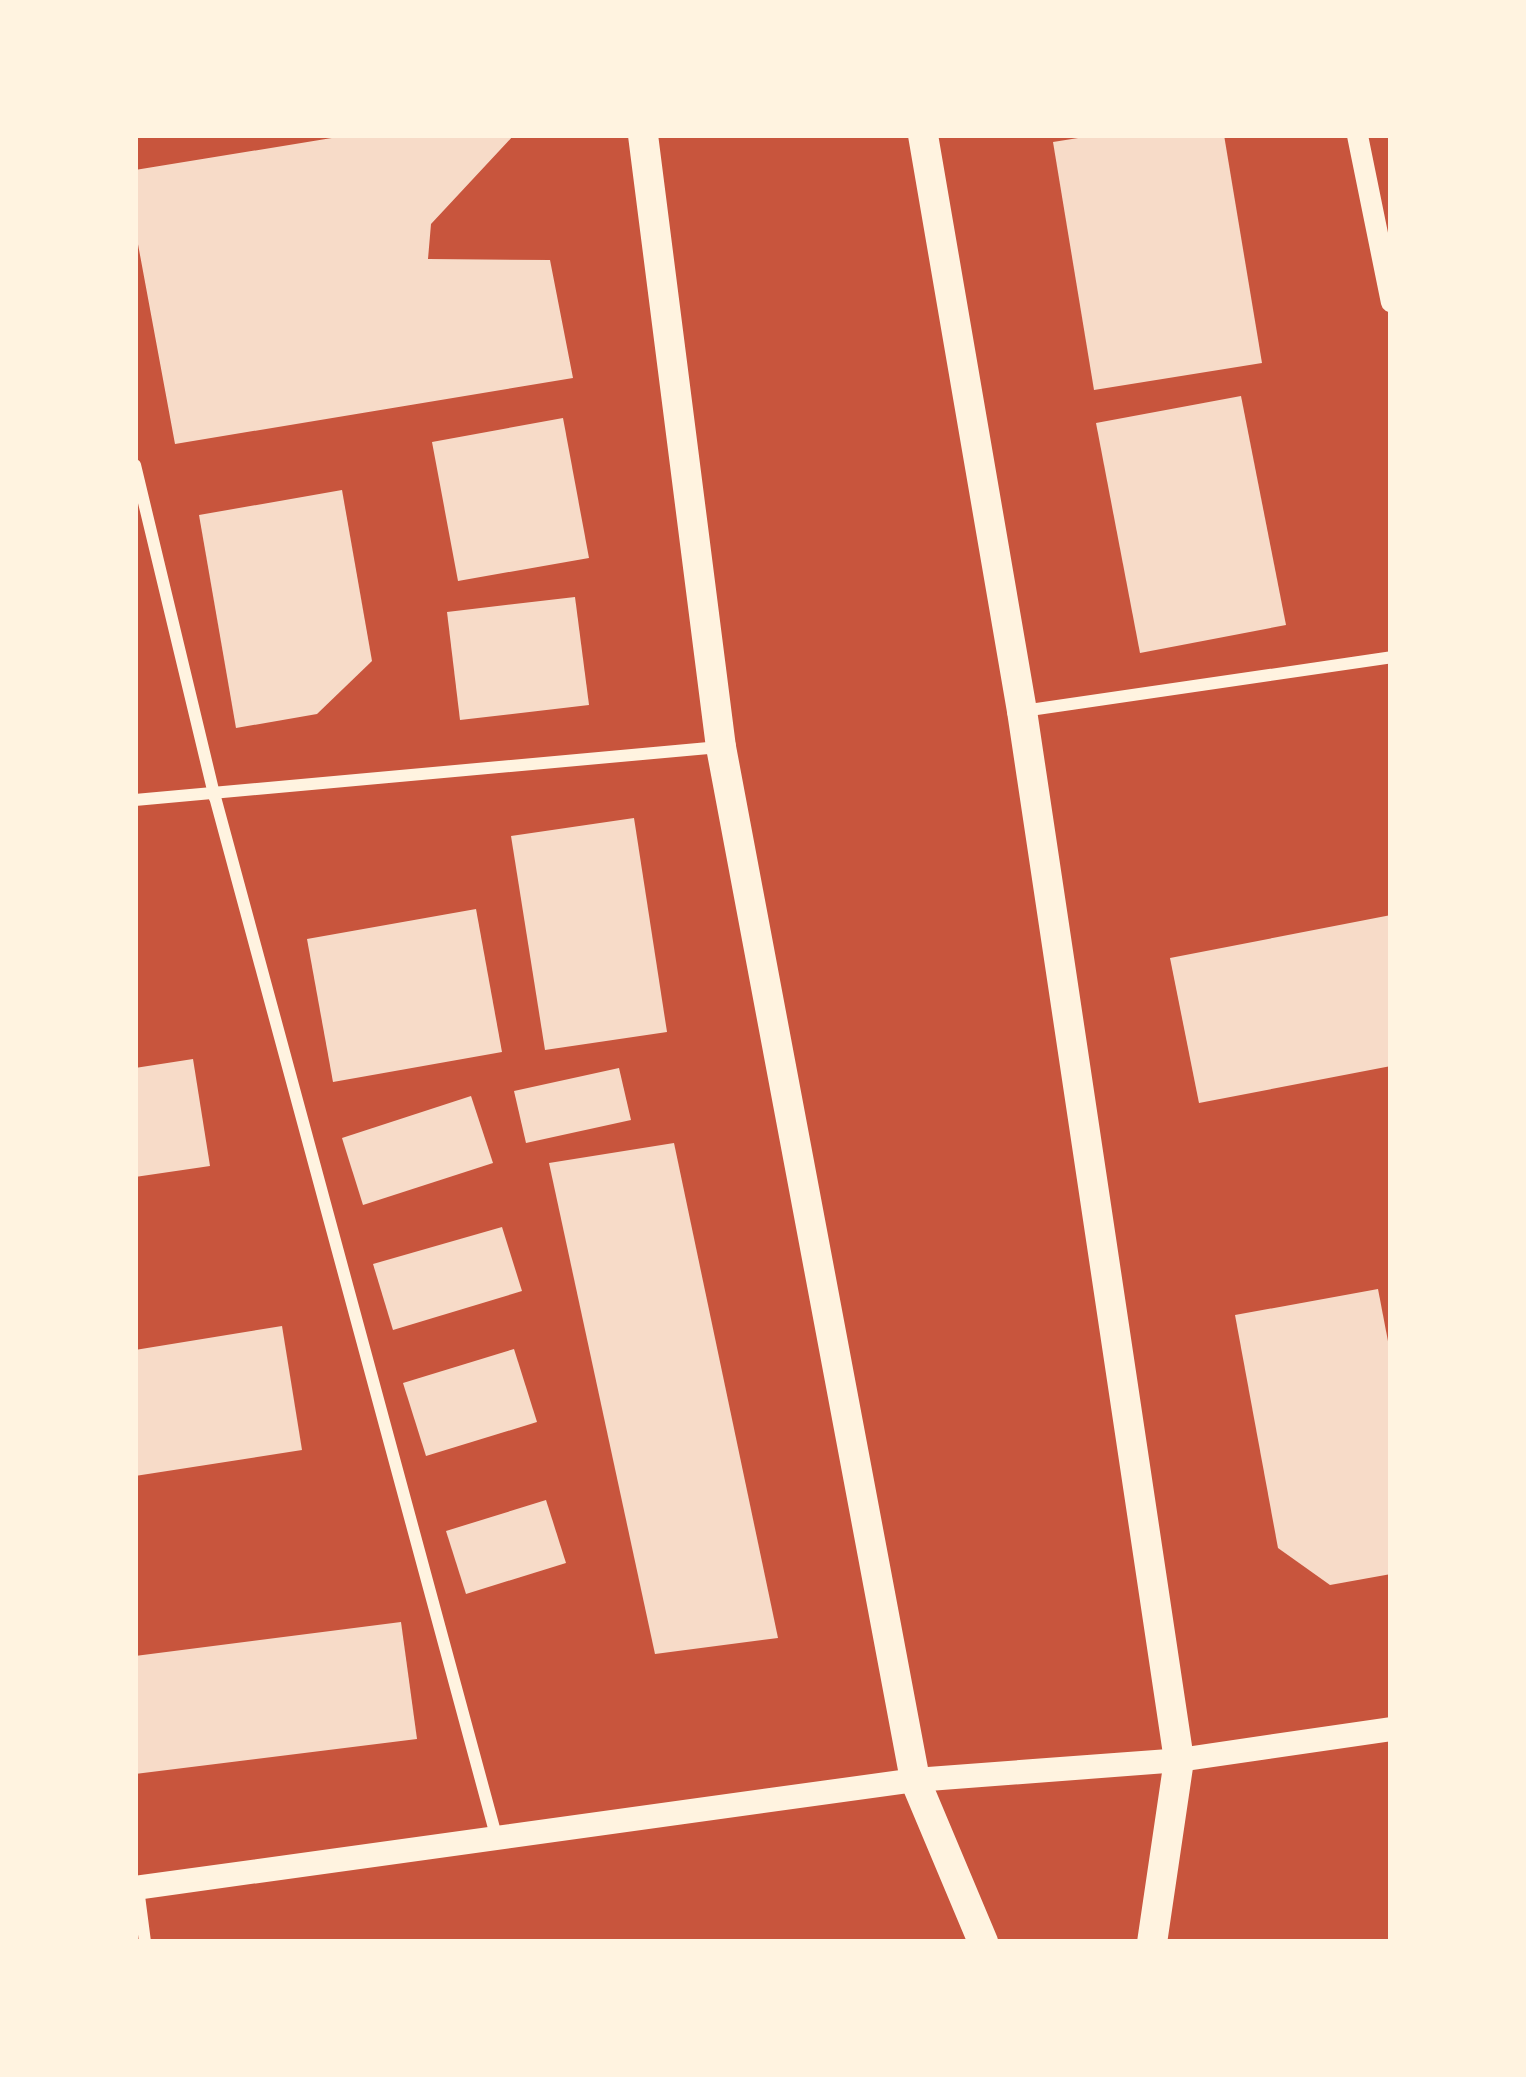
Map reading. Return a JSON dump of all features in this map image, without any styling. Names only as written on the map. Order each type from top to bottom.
[{"type":"main road","points":[[643,135],[721,747],[915,1780],[983,1942]]},
{"type":"main road","points":[[923,135],[1022,711],[1179,1760],[1151,1942]]},
{"type":"main road","points":[[137,1888],[915,1780],[1179,1760],[1391,1729]]},
{"type":"street","points":[[1357,135],[1391,302]]},
{"type":"street","points":[[135,465],[215,797],[497,1840]]},
{"type":"street","points":[[1022,711],[1391,657]]},
{"type":"street","points":[[135,800],[215,797],[721,747]]},
{"type":"street","points":[[137,1888],[145,1942]]},
{"type":"building","points":[[350,135],[514,135],[431,224],[428,259],[550,260],[573,378],[175,444],[135,228],[135,170]]},
{"type":"building","points":[[1097,135],[1224,135],[1262,363],[1094,390],[1053,142]]},
{"type":"building","points":[[1241,396],[1286,625],[1140,653],[1096,423]]},
{"type":"building","points":[[563,418],[589,558],[458,581],[432,442]]},
{"type":"building","points":[[342,490],[372,661],[317,714],[236,728],[199,515]]},
{"type":"building","points":[[575,597],[589,705],[460,720],[447,612]]},
{"type":"building","points":[[634,818],[667,1032],[545,1050],[511,836]]},
{"type":"building","points":[[476,909],[502,1052],[333,1082],[307,939]]},
{"type":"building","points":[[1391,915],[1391,1066],[1199,1103],[1170,958]]},
{"type":"building","points":[[193,1059],[210,1166],[135,1177],[135,1068]]},
{"type":"building","points":[[619,1068],[631,1120],[526,1143],[514,1091]]},
{"type":"building","points":[[471,1096],[493,1163],[363,1205],[342,1138]]},
{"type":"building","points":[[674,1143],[778,1638],[655,1654],[549,1163]]},
{"type":"building","points":[[502,1227],[522,1291],[393,1330],[373,1264]]},
{"type":"building","points":[[1378,1289],[1391,1357],[1391,1574],[1330,1585],[1278,1548],[1235,1315]]},
{"type":"building","points":[[282,1326],[302,1450],[135,1476],[135,1350]]},
{"type":"building","points":[[514,1349],[537,1422],[426,1456],[403,1383]]},
{"type":"building","points":[[546,1500],[566,1563],[466,1594],[446,1531]]},
{"type":"building","points":[[401,1622],[417,1739],[135,1774],[135,1656]]}]
